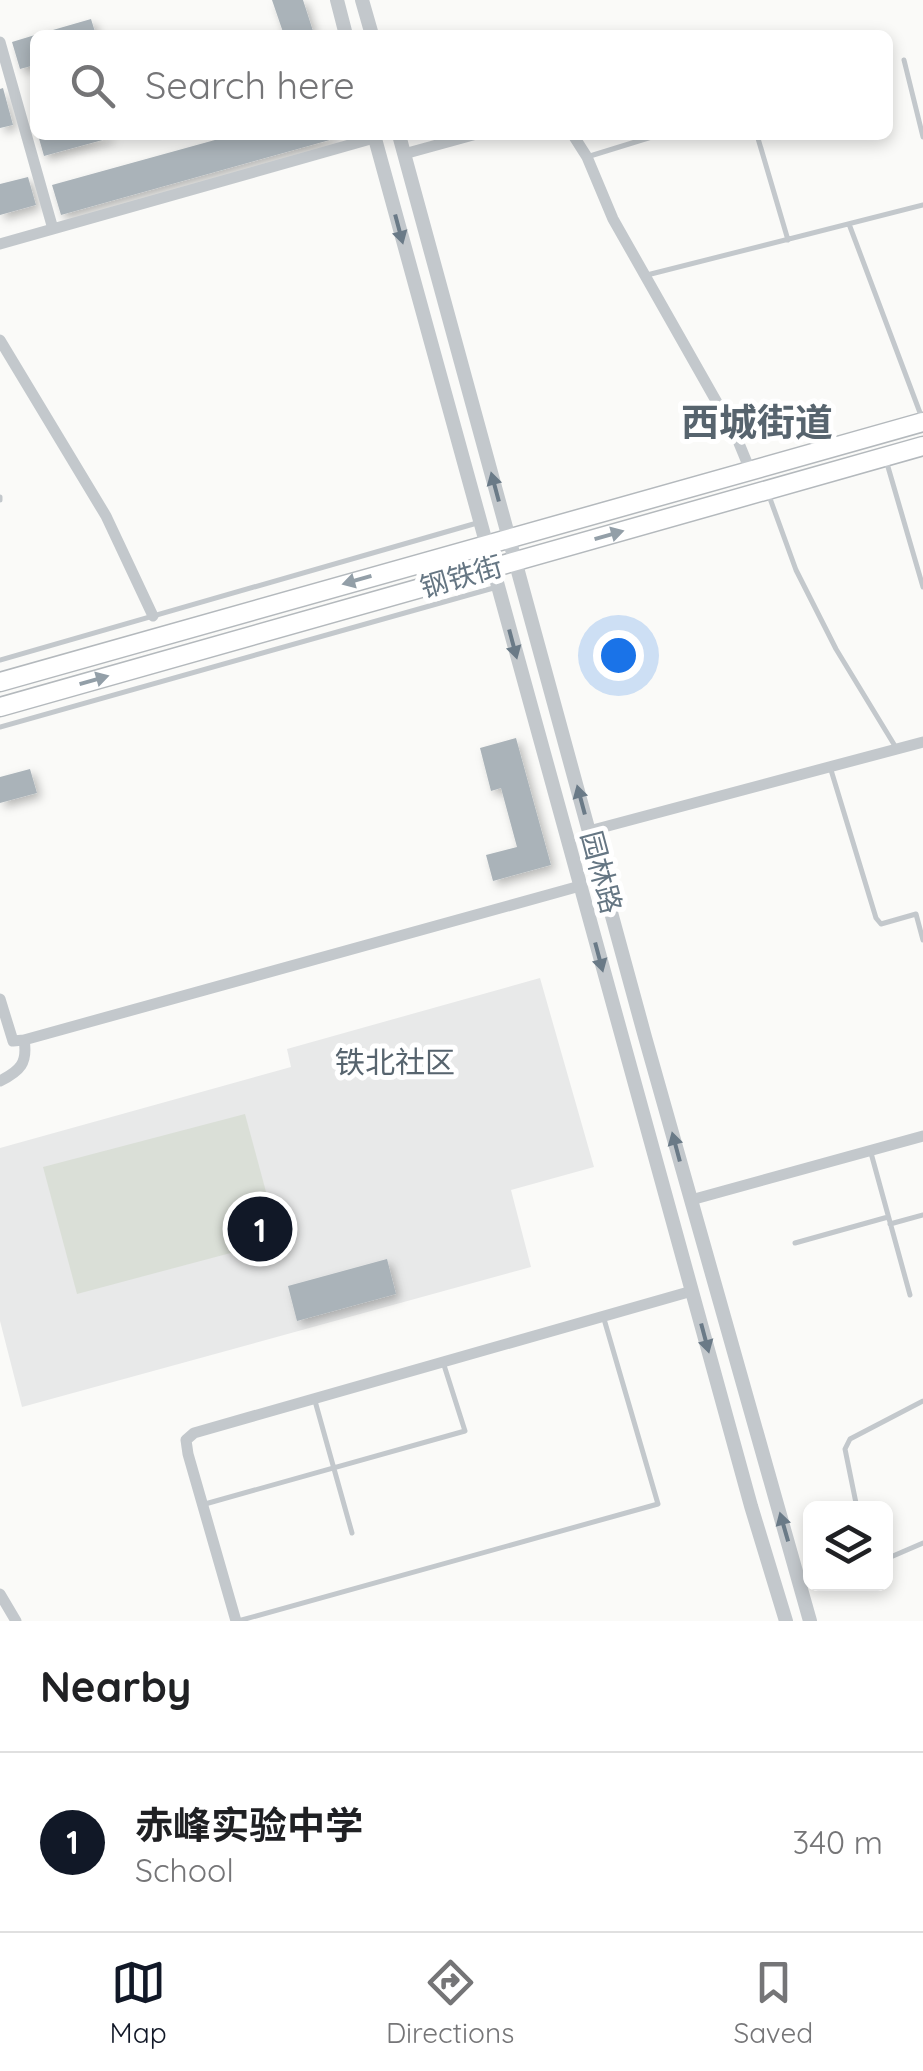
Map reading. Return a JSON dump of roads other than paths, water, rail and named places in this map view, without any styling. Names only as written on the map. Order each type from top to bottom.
[{"type":"highway","name":"钢铁街","points":[[0,682],[923,421]]},
{"type":"highway","name":"钢铁街","points":[[0,707],[923,446]]},
{"type":"street","points":[[337,0],[345,30]]},
{"type":"street","points":[[362,0],[371,30]]},
{"type":"street","points":[[0,42],[54,229]]},
{"type":"street","points":[[0,244],[360,140]]},
{"type":"street","name":"园林路","points":[[375,140],[786,1621]]},
{"type":"street","name":"园林路","points":[[400,140],[690,1200],[810,1621]]},
{"type":"street","points":[[404,154],[455,140]]},
{"type":"street","points":[[576,140],[613,219],[736,436],[750,470]]},
{"type":"street","points":[[0,340],[106,516],[136,574],[152,616]]},
{"type":"street","points":[[589,831],[923,742]]},
{"type":"street","points":[[0,999],[13,1041],[24,1040],[580,886]]},
{"type":"street","points":[[0,1080],[22,1068],[27,1056],[24,1040]]},
{"type":"street","points":[[690,1200],[923,1136]]},
{"type":"street","points":[[237,1621],[188,1454],[186,1440],[194,1433],[692,1291]]},
{"type":"street","points":[[0,1594],[16,1621]]},
{"type":"lane","points":[[904,60],[923,137]]},
{"type":"lane","points":[[587,157],[642,140]]},
{"type":"lane","points":[[759,140],[788,240]]},
{"type":"lane","points":[[647,276],[923,205]]},
{"type":"lane","points":[[848,224],[923,421]]},
{"type":"lane","points":[[885,457],[923,588]]},
{"type":"lane","points":[[768,490],[804,586],[836,649],[897,749]]},
{"type":"lane","points":[[0,660],[480,522]]},
{"type":"lane","points":[[0,727],[497,587]]},
{"type":"lane","points":[[830,767],[876,918],[881,924],[916,914],[923,940]]},
{"type":"lane","points":[[870,1150],[910,1295]]},
{"type":"lane","points":[[794,1243],[923,1215]]},
{"type":"lane","points":[[237,1621],[658,1504],[603,1316]]},
{"type":"lane","points":[[202,1505],[465,1432],[443,1362]]},
{"type":"lane","points":[[314,1398],[352,1533]]},
{"type":"lane","points":[[857,1501],[846,1449],[850,1439],[923,1401]]},
{"type":"lane","points":[[893,1557],[923,1543]]},
{"type":"place","name":"赤峰实验中学","points":[[260,1229]]},
{"type":"district","name":"西城街道","points":[[757,422]]},
{"type":"district","name":"铁北社区","points":[[395,1062]]}]
